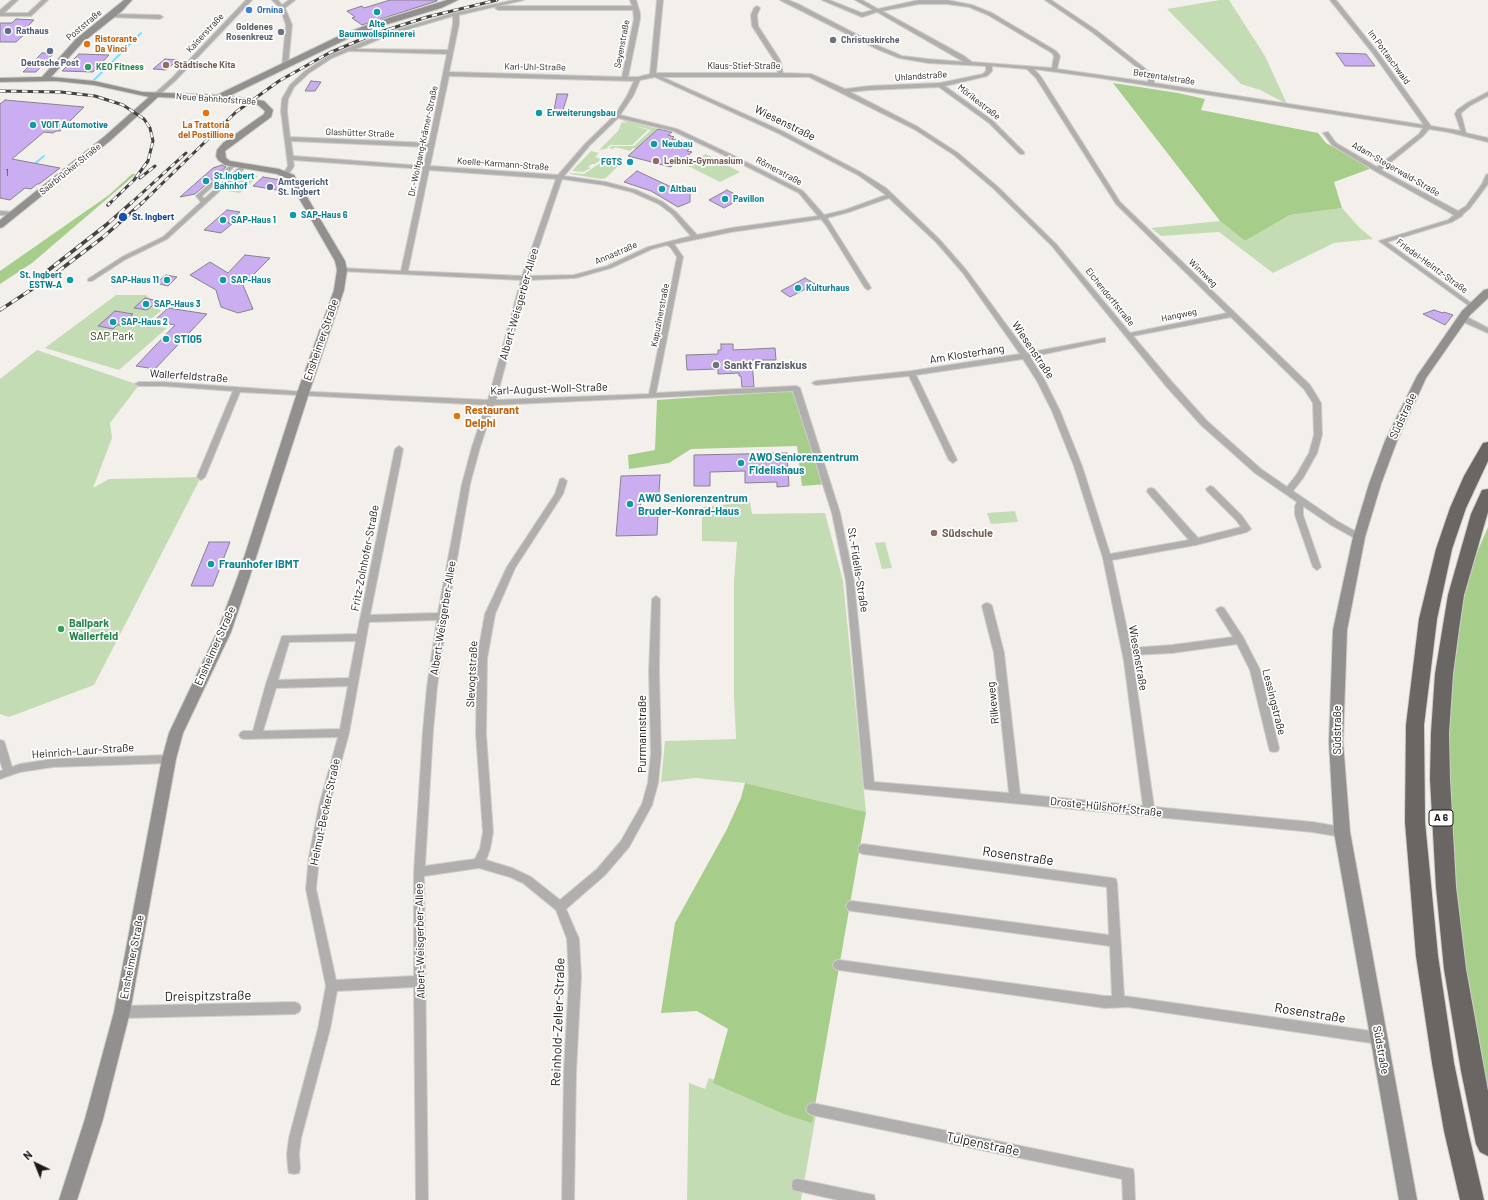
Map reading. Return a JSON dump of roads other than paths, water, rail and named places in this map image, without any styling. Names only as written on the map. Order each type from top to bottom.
[{"type":"highway","name":"A 6","points":[[1472,1200],[1443,1062],[1427,956],[1415,822],[1415,725],[1428,619],[1442,556],[1458,508],[1472,476],[1488,447]]},
{"type":"highway","name":"A 6","points":[[1488,494],[1479,514],[1466,557],[1456,595],[1450,629],[1444,674],[1440,733],[1440,780],[1446,887],[1455,968],[1472,1071],[1488,1144]]},
{"type":"main road","name":"Poststraße","points":[[44,79],[84,36],[111,16],[128,0]]},
{"type":"main road","points":[[216,98],[285,66],[323,46],[360,31],[454,0]]},
{"type":"main road","points":[[55,67],[55,70],[60,75],[82,82]]},
{"type":"main road","points":[[0,80],[44,79],[82,82]]},
{"type":"main road","name":"Neue Bahnhofstraße","points":[[82,82],[110,85],[127,91],[156,95],[253,101],[264,105],[269,110],[265,118],[221,150],[219,154],[222,160],[234,164]]},
{"type":"main road","points":[[127,91],[137,99],[139,111],[190,96]]},
{"type":"main road","name":"Kaiserstraße","points":[[139,111],[156,95]]},
{"type":"main road","name":"Saarbrücker Straße","points":[[0,225],[108,138],[139,111]]},
{"type":"main road","points":[[234,164],[286,174],[294,181],[340,261],[342,270]]},
{"type":"main road","name":"Ensheimer Straße","points":[[68,1200],[94,1119],[122,1012],[170,759],[182,716],[224,632],[234,605],[338,290],[342,270]]},
{"type":"main road","name":"Südstraße","points":[[1408,1200],[1342,832],[1336,742],[1340,630],[1359,537],[1375,484],[1407,406],[1421,378],[1462,318],[1472,306],[1488,292]]},
{"type":"street","points":[[0,14],[15,0]]},
{"type":"street","points":[[0,14],[29,15],[45,0]]},
{"type":"street","name":"Kaiserstraße","points":[[156,95],[174,79],[249,0]]},
{"type":"street","points":[[275,0],[282,8],[289,25],[285,66]]},
{"type":"street","points":[[282,8],[292,0]]},
{"type":"street","points":[[286,174],[291,166],[291,158],[284,106],[287,94],[298,80],[307,72],[318,64],[346,50],[387,34],[456,14],[521,0]]},
{"type":"street","name":"Seyenstraße","points":[[633,0],[637,19],[625,78],[638,79]]},
{"type":"street","points":[[638,79],[653,75],[660,0]]},
{"type":"street","name":"Betzentalstraße","points":[[783,0],[879,48],[901,57],[928,62],[989,64],[1054,70],[1428,126],[1464,132],[1488,140]]},
{"type":"street","points":[[825,0],[861,15],[919,2],[963,2],[990,14],[1054,52],[1057,56],[1054,70]]},
{"type":"street","points":[[858,0],[962,57],[970,64]]},
{"type":"street","points":[[1048,0],[1094,31],[1145,71],[1151,79],[1151,84]]},
{"type":"street","name":"Im Pottaschwald","points":[[1332,0],[1374,51],[1428,126]]},
{"type":"street","points":[[490,7],[515,9],[635,8]]},
{"type":"street","points":[[757,8],[754,15],[755,26],[777,60],[782,75]]},
{"type":"street","name":"Dr.-Wolfgang-Krämer-Straße","points":[[404,272],[451,52],[456,14]]},
{"type":"street","points":[[111,16],[160,17]]},
{"type":"street","points":[[346,50],[451,52]]},
{"type":"street","name":"Uhlandstraße","points":[[844,91],[869,88],[940,85],[985,75],[989,71],[989,64]]},
{"type":"street","name":"Winnweg","points":[[1029,67],[1038,77],[1118,203],[1307,387],[1317,403],[1318,435],[1313,453],[1300,476],[1287,492]]},
{"type":"street","name":"Karl-Uhl-Straße","points":[[446,74],[625,78]]},
{"type":"street","name":"Klaus-Stief-Straße","points":[[653,75],[808,75],[834,86]]},
{"type":"street","name":"Wiesenstraße","points":[[653,75],[780,132],[860,174],[891,195],[938,241],[965,272],[1042,381],[1078,466],[1107,558],[1128,652],[1149,810]]},
{"type":"street","name":"Albert-Weisgerber-Allee","points":[[422,1200],[419,872],[428,730],[442,616],[466,484],[476,447],[491,403],[525,278],[560,177],[588,144],[616,116],[630,96],[638,79]]},
{"type":"street","name":"Mörikestraße","points":[[940,85],[991,122],[1022,153]]},
{"type":"street","name":"Eichendorffstraße","points":[[834,86],[916,128],[956,154],[976,170],[1031,220],[1054,245],[1169,384],[1204,423],[1258,471],[1301,502],[1359,537]]},
{"type":"street","points":[[1464,132],[1458,114],[1459,111],[1488,94]]},
{"type":"street","name":"Römerstraße","points":[[616,116],[675,130],[801,192],[829,224],[868,288]]},
{"type":"street","points":[[1377,170],[1421,135],[1428,126]]},
{"type":"street","name":"Adam-Stegerwald-Straße","points":[[1326,133],[1334,144],[1377,170],[1460,215]]},
{"type":"street","name":"Glashütter Straße","points":[[288,140],[430,145]]},
{"type":"street","name":"Koelle-Karmann-Straße","points":[[291,158],[560,177],[604,183],[648,196],[674,213],[695,237]]},
{"type":"street","points":[[205,201],[200,200],[199,196],[234,164]]},
{"type":"street","points":[[90,280],[124,258],[165,238],[244,166]]},
{"type":"street","points":[[1460,215],[1485,184],[1488,176]]},
{"type":"street","name":"Annastraße","points":[[342,270],[525,278],[574,276],[609,267],[650,248],[668,243],[756,226],[823,217],[847,211],[891,195]]},
{"type":"street","points":[[0,212],[14,214]]},
{"type":"street","name":"Friedel-Heintz-Straße","points":[[1460,215],[1450,221],[1431,228],[1382,241],[1472,306]]},
{"type":"street","name":"Kapuzinerstraße","points":[[652,396],[680,257],[674,247],[668,243]]},
{"type":"street","name":"Hangweg","points":[[1129,335],[1233,314]]},
{"type":"street","points":[[1462,318],[1488,331]]},
{"type":"street","points":[[1025,356],[1102,340]]},
{"type":"street","name":"Am Klosterhang","points":[[816,383],[911,373],[1025,356]]},
{"type":"street","points":[[911,373],[953,460]]},
{"type":"street","name":"Wallerfeldstraße","points":[[139,384],[303,393]]},
{"type":"street","name":"Karl-August-Woll-Straße","points":[[303,393],[491,403],[796,388]]},
{"type":"street","name":"St.-Fidelis-Straße","points":[[796,388],[836,513],[850,581],[869,786]]},
{"type":"street","name":"Wallerfeldstraße","points":[[200,477],[237,390]]},
{"type":"street","name":"Fritz-Zolnhofer-Straße","points":[[399,449],[365,619],[442,616]]},
{"type":"street","name":"Slevogtstraße","points":[[479,862],[485,849],[488,832],[481,718],[482,659],[489,622],[496,599],[511,567],[559,494],[563,481]]},
{"type":"street","points":[[1107,558],[1196,542],[1247,529],[1239,518],[1210,489]]},
{"type":"street","points":[[1151,491],[1196,542]]},
{"type":"street","points":[[1301,502],[1299,506],[1299,515],[1317,567]]},
{"type":"street","name":"Purrmannstraße","points":[[560,907],[601,872],[614,858],[625,844],[647,805],[653,783],[656,754],[654,671],[656,599]]},
{"type":"street","name":"Rilkeweg","points":[[987,606],[999,653],[1015,798]]},
{"type":"street","name":"Lessingstraße","points":[[1221,610],[1240,640],[1255,670],[1274,748]]},
{"type":"street","name":"Helmut-Becker-Straße","points":[[294,1168],[293,1154],[295,1138],[324,1030],[332,986],[311,889],[314,857],[323,814],[344,733],[352,682],[365,619]]},
{"type":"street","points":[[256,735],[285,639],[361,637]]},
{"type":"street","points":[[1128,652],[1172,649],[1240,640]]},
{"type":"street","points":[[272,684],[352,682]]},
{"type":"street","points":[[244,735],[344,733]]},
{"type":"street","points":[[0,744],[4,773]]},
{"type":"street","name":"Heinrich-Laur-Straße","points":[[4,773],[26,767],[53,763],[170,759]]},
{"type":"street","name":"Droste-Hülshoff-Straße","points":[[869,786],[1149,810],[1312,827],[1342,832]]},
{"type":"street","name":"Rosenstraße","points":[[863,849],[1112,883],[1118,1001]]},
{"type":"street","name":"Reinhold-Zeller-Straße","points":[[419,872],[479,862],[512,873],[526,880],[560,907],[573,939],[575,977],[570,1072],[568,1200]]},
{"type":"street","points":[[852,906],[1115,941]]},
{"type":"street","name":"Rosenstraße","points":[[839,965],[1105,1002],[1118,1001],[1278,1022],[1378,1038]]},
{"type":"street","points":[[332,986],[420,981]]},
{"type":"street","name":"Dreispitzstraße","points":[[122,1012],[296,1008]]},
{"type":"street","name":"Tulpenstraße","points":[[812,1109],[1128,1174],[1129,1200]]},
{"type":"street","points":[[798,1185],[869,1200]]},
{"type":"waterway","points":[[92,82],[141,33]]},
{"type":"waterway","points":[[33,165],[44,156]]},
{"type":"railway","points":[[141,204],[236,112],[279,81],[329,53],[374,34],[427,17],[497,0]]},
{"type":"railway","points":[[0,91],[61,92],[95,96],[123,105],[144,119],[150,128],[153,141],[148,161],[134,180],[109,204]]},
{"type":"railway","points":[[130,204],[186,153]]},
{"type":"railway","points":[[140,178],[155,166]]},
{"type":"railway","points":[[32,283],[106,225],[131,203]]},
{"type":"railway","points":[[0,310],[52,276],[102,238],[142,203]]},
{"type":"place","name":"Ornina","points":[[249,10]]},
{"type":"place","name":"Alte Baumwollspinnerei","points":[[377,12]]},
{"type":"place","name":"Rathaus","points":[[8,31]]},
{"type":"place","name":"Goldenes Rosenkreuz","points":[[281,32]]},
{"type":"place","name":"Christuskirche","points":[[833,40]]},
{"type":"place","name":"Ristorante Da Vinci","points":[[87,44]]},
{"type":"place","name":"Deutsche Post","points":[[50,51]]},
{"type":"place","name":"Städtische Kita","points":[[166,65]]},
{"type":"place","name":"KEO Fitness","points":[[88,67]]},
{"type":"place","name":"La Trattoria del Postillione","points":[[206,113]]},
{"type":"place","name":"Erweiterungsbau","points":[[539,113]]},
{"type":"place","name":"VOIT Automotive","points":[[33,125]]},
{"type":"place","name":"Neubau","points":[[654,144]]},
{"type":"place","name":"Leibniz-Gymnasium","points":[[656,161]]},
{"type":"place","name":"FGTS","points":[[630,162]]},
{"type":"place","name":"St.Ingbert Bahnhof","points":[[206,181]]},
{"type":"place","name":"Amtsgericht St. Ingbert","points":[[270,187]]},
{"type":"place","name":"Altbau","points":[[662,189]]},
{"type":"place","name":"Pavillon","points":[[725,199]]},
{"type":"place","name":"SAP-Haus 6","points":[[293,215]]},
{"type":"place","name":"St. Ingbert","points":[[123,217]]},
{"type":"place","name":"SAP-Haus 1","points":[[223,220]]},
{"type":"place","name":"St. Ingbert ESTW-A","points":[[70,280]]},
{"type":"place","name":"SAP-Haus 11","points":[[167,280]]},
{"type":"place","name":"SAP-Haus","points":[[223,280]]},
{"type":"place","name":"Kulturhaus","points":[[798,288]]},
{"type":"place","name":"SAP-Haus 3","points":[[146,304]]},
{"type":"place","name":"SAP-Haus 2","points":[[113,322]]},
{"type":"place","name":"STI05","points":[[166,339]]},
{"type":"place","name":"Sankt Franziskus","points":[[716,365]]},
{"type":"place","name":"Restaurant Delphi","points":[[457,416]]},
{"type":"place","name":"AWO Seniorenzentrum Fidelishaus","points":[[741,463]]},
{"type":"place","name":"AWO Seniorenzentrum Bruder-Konrad-Haus","points":[[630,504]]},
{"type":"place","name":"Südschule","points":[[934,533]]},
{"type":"place","name":"Fraunhofer IBMT","points":[[211,564]]},
{"type":"place","name":"Ballpark Wallerfeld","points":[[61,629]]},
{"type":"park label","name":"SAP Park","points":[[112,336]]}]
